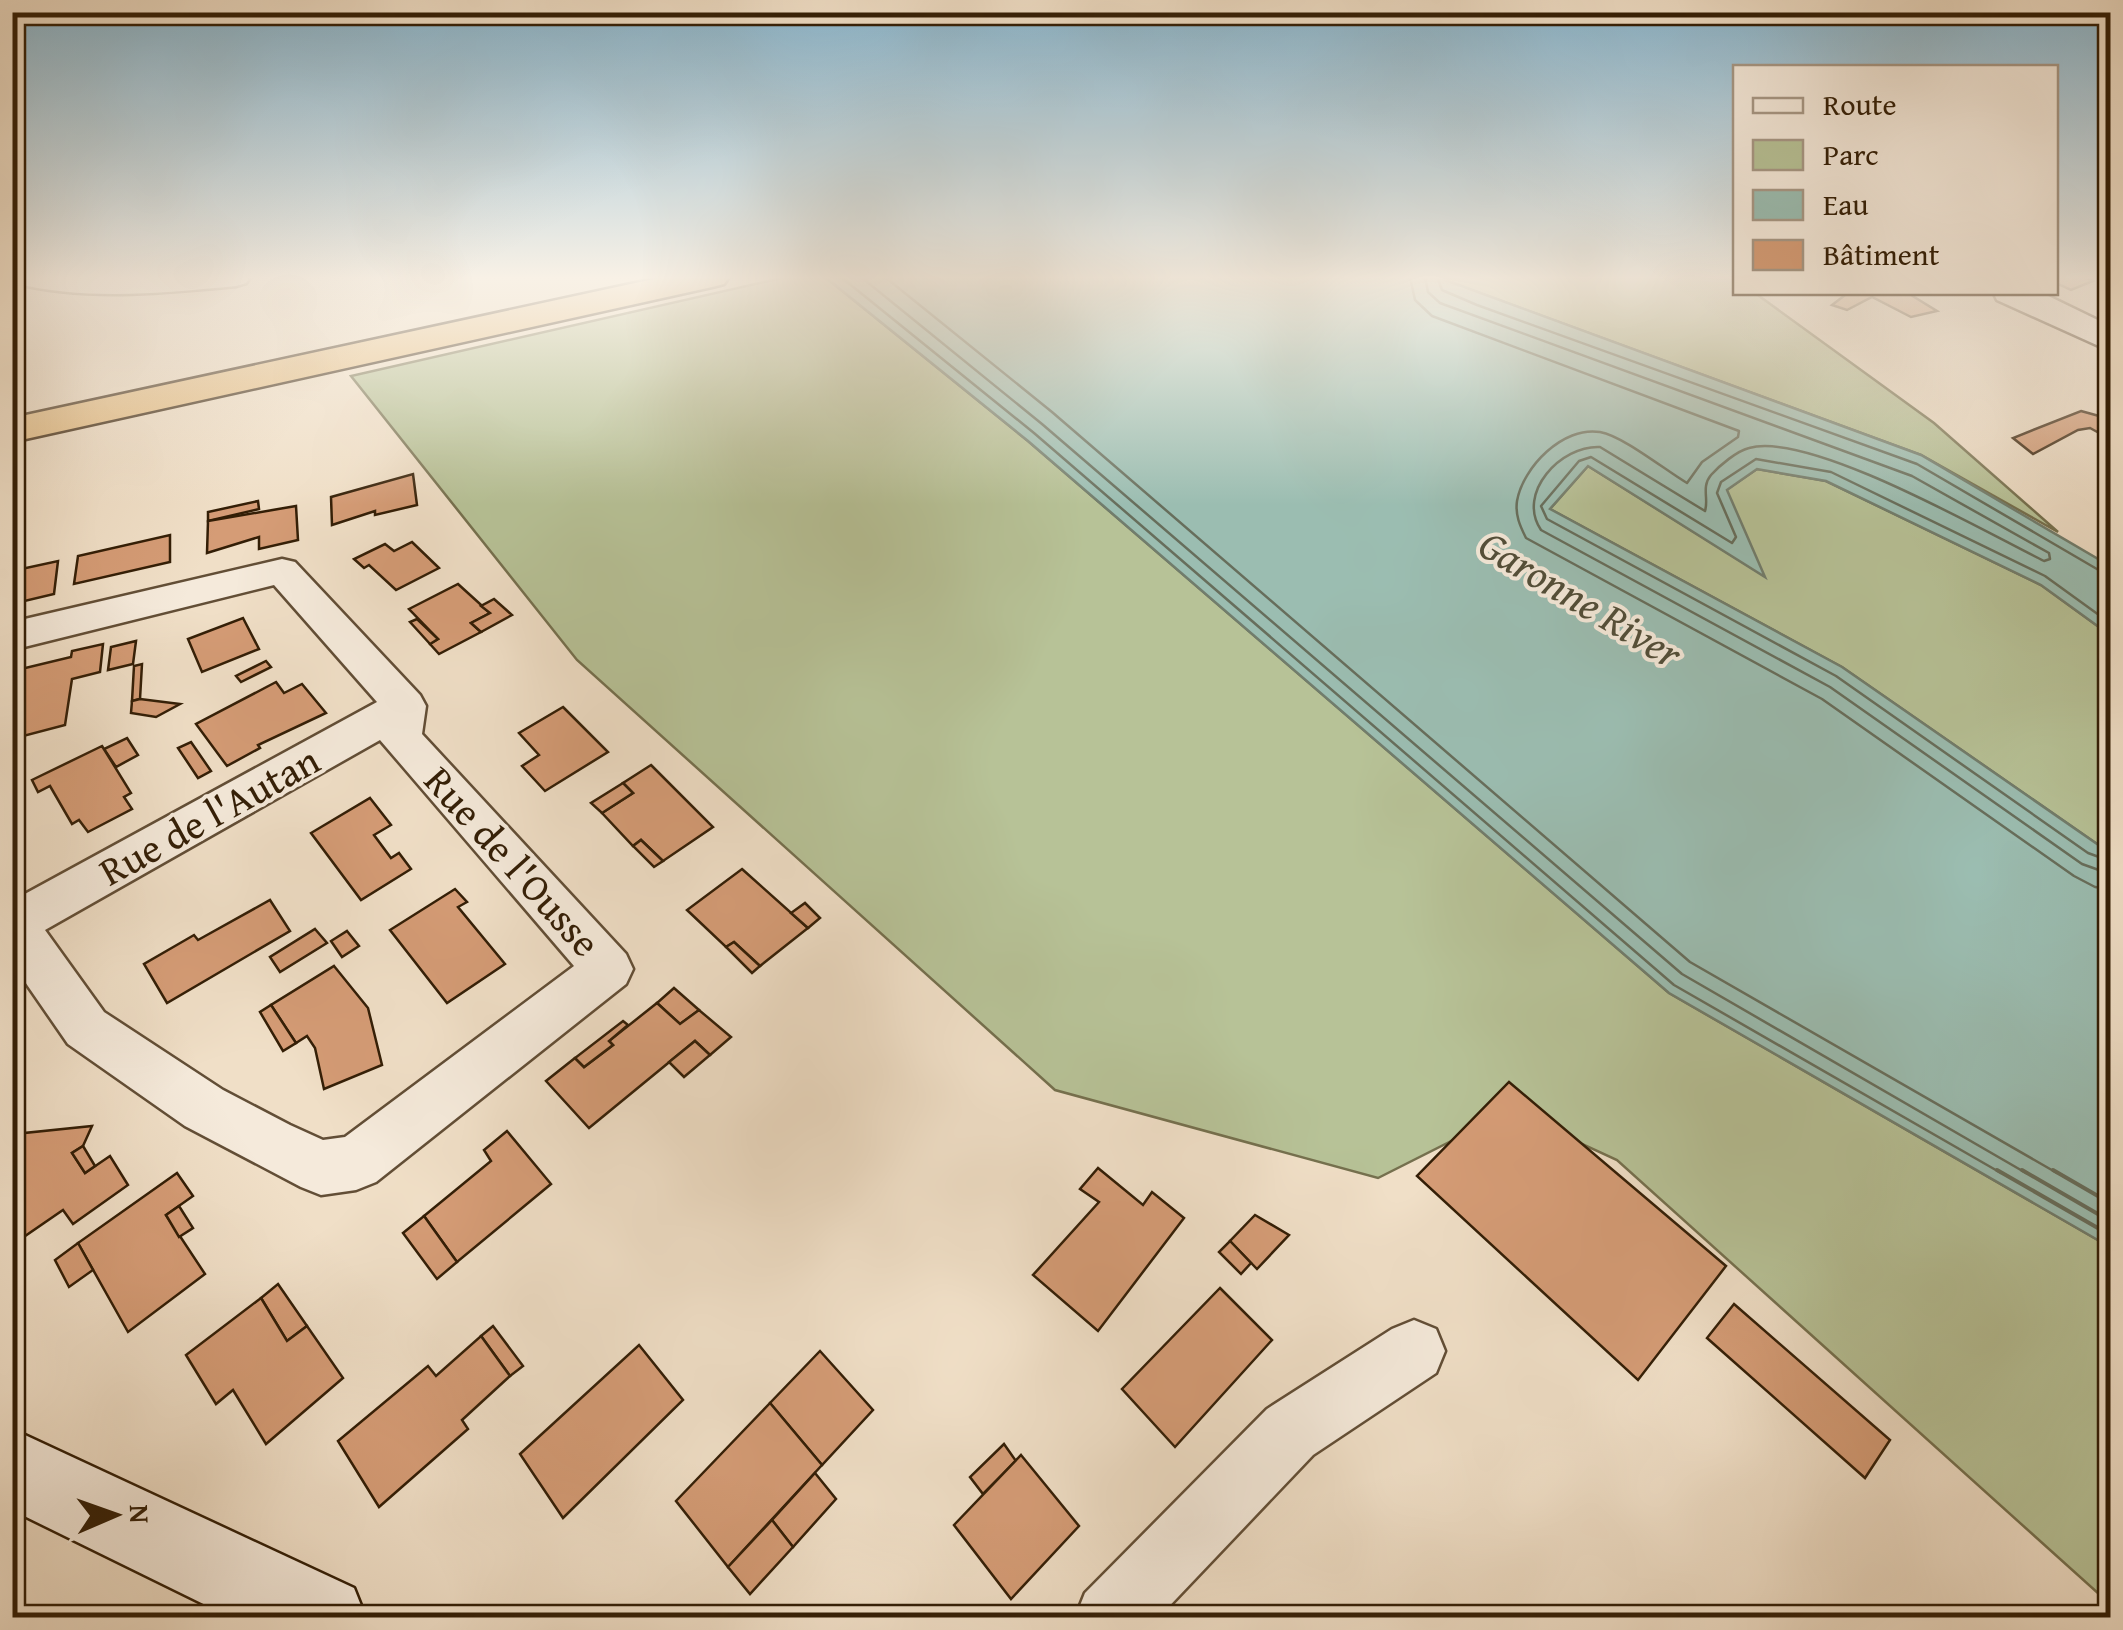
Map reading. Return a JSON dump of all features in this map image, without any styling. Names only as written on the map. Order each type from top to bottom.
[{"type":"highway","points":[[12,430],[291,353]]},
{"type":"highway","points":[[12,404],[314,353]]},
{"type":"main road","points":[[12,1468],[324,1618]]},
{"type":"street","points":[[12,636],[282,570],[405,706]]},
{"type":"street","name":"Rue de l'Ousse","points":[[13,924],[86,1028],[204,1108],[271,1144],[322,1168],[356,1163],[608,969],[400,738],[405,706]]},
{"type":"street","name":"Rue de l'Autan","points":[[13,924],[405,706]]},
{"type":"street","points":[[1110,1618],[1290,1432],[1414,1350]]},
{"type":"green space","points":[[452,353],[919,353],[1028,441],[1669,993],[2110,1247],[2110,1604],[1617,1160],[1511,1111],[1378,1178],[1055,1090],[577,660],[351,376]]},
{"type":"green space","points":[[1644,353],[1838,353],[1934,423],[2058,532],[1921,455]]},
{"type":"green space","points":[[1588,466],[1763,575],[1726,490],[1757,469],[1826,481],[2041,585],[2110,635],[2110,853],[1842,667],[1550,509]]},
{"type":"water","name":"Garonne River","points":[[919,353],[1644,353],[1921,455],[2110,566],[2110,635],[2041,585],[1826,481],[1757,469],[1727,490],[1765,577],[1588,466],[1550,509],[1842,667],[2110,853],[2110,1247],[1669,993],[1028,441]]},
{"type":"building","points":[[2081,411],[2110,419],[2110,439],[2090,428],[2078,430],[2033,454],[2013,438]]},
{"type":"building","points":[[413,474],[417,505],[375,515],[375,511],[332,525],[331,497]]},
{"type":"building","points":[[258,501],[259,509],[208,521],[208,512]]},
{"type":"building","points":[[296,506],[298,540],[259,549],[259,537],[207,553],[208,521]]},
{"type":"building","points":[[170,535],[170,562],[74,584],[78,556]]},
{"type":"building","points":[[412,542],[439,568],[396,590],[369,565],[364,568],[354,559],[385,544],[394,551]]},
{"type":"building","points":[[58,561],[54,594],[12,604],[12,571]]},
{"type":"building","points":[[458,584],[490,613],[471,623],[481,632],[439,654],[430,644],[438,639],[409,609]]},
{"type":"building","points":[[494,599],[512,615],[481,632],[471,623],[490,613],[481,606]]},
{"type":"building","points":[[243,618],[259,649],[202,672],[188,639]]},
{"type":"building","points":[[417,619],[438,639],[430,644],[410,622]]},
{"type":"building","points":[[136,641],[133,664],[108,670],[111,647]]},
{"type":"building","points":[[103,644],[100,672],[72,679],[65,725],[12,739],[12,706],[21,704],[23,694],[18,695],[21,669],[71,657],[72,651]]},
{"type":"building","points":[[266,661],[271,667],[241,682],[236,676]]},
{"type":"building","points":[[142,664],[140,699],[132,701],[134,666]]},
{"type":"building","points":[[21,669],[21,704],[12,706],[13,672]]},
{"type":"building","points":[[276,682],[284,693],[302,684],[326,713],[258,745],[260,748],[227,766],[196,724]]},
{"type":"building","points":[[132,701],[180,704],[156,717],[131,713]]},
{"type":"building","points":[[563,707],[608,752],[545,791],[522,766],[539,755],[519,733]]},
{"type":"building","points":[[127,738],[138,755],[116,767],[104,749]]},
{"type":"building","points":[[191,742],[211,771],[198,778],[178,748]]},
{"type":"building","points":[[102,746],[131,793],[124,797],[132,809],[88,832],[79,820],[72,824],[50,786],[38,792],[32,780]]},
{"type":"building","points":[[651,765],[713,827],[663,861],[641,840],[633,846],[602,813],[633,793],[623,783]]},
{"type":"building","points":[[623,783],[633,793],[602,813],[591,803]]},
{"type":"building","points":[[370,798],[391,825],[374,835],[391,858],[399,853],[411,869],[361,900],[311,833]]},
{"type":"building","points":[[641,840],[663,861],[654,867],[633,846]]},
{"type":"building","points":[[742,869],[808,928],[760,966],[734,942],[726,947],[687,910]]},
{"type":"building","points":[[455,889],[467,902],[458,907],[505,964],[447,1003],[390,930]]},
{"type":"building","points":[[270,900],[290,931],[167,1003],[144,964],[194,935],[198,940]]},
{"type":"building","points":[[805,903],[820,918],[808,928],[791,913]]},
{"type":"building","points":[[315,929],[327,943],[280,972],[270,957]]},
{"type":"building","points":[[347,931],[359,946],[342,957],[331,941]]},
{"type":"building","points":[[734,942],[760,966],[752,973],[726,947]]},
{"type":"building","points":[[334,966],[368,1008],[382,1065],[324,1089],[315,1048],[307,1036],[296,1043],[271,1005]]},
{"type":"building","points":[[674,988],[699,1010],[680,1024],[657,1003]]},
{"type":"building","points":[[657,1003],[680,1024],[699,1010],[731,1037],[710,1055],[695,1041],[589,1128],[546,1081],[575,1058],[584,1067],[613,1045],[609,1041]]},
{"type":"building","points":[[271,1005],[296,1043],[283,1051],[260,1012]]},
{"type":"building","points":[[623,1021],[628,1025],[609,1041],[613,1045],[584,1067],[575,1058]]},
{"type":"building","points":[[695,1041],[710,1055],[684,1077],[669,1062]]},
{"type":"building","points":[[1509,1082],[1726,1266],[1638,1380],[1417,1176]]},
{"type":"building","points":[[92,1126],[83,1146],[72,1153],[85,1173],[110,1156],[128,1185],[73,1224],[63,1210],[12,1245],[15,1134]]},
{"type":"building","points":[[507,1131],[551,1184],[457,1262],[424,1216],[491,1161],[484,1150]]},
{"type":"building","points":[[83,1146],[95,1166],[85,1173],[72,1153]]},
{"type":"building","points":[[1098,1168],[1143,1205],[1152,1192],[1184,1218],[1098,1331],[1033,1275],[1099,1202],[1080,1189]]},
{"type":"building","points":[[177,1173],[193,1196],[166,1215],[205,1274],[128,1332],[78,1243]]},
{"type":"building","points":[[179,1206],[193,1228],[179,1237],[166,1215]]},
{"type":"building","points":[[1255,1215],[1289,1235],[1257,1269],[1230,1241]]},
{"type":"building","points":[[424,1216],[457,1262],[437,1279],[403,1233]]},
{"type":"building","points":[[1230,1241],[1251,1263],[1241,1274],[1219,1252]]},
{"type":"building","points":[[78,1243],[93,1270],[69,1287],[55,1260]]},
{"type":"building","points":[[278,1284],[307,1326],[287,1341],[261,1298]]},
{"type":"building","points":[[1220,1288],[1272,1340],[1175,1447],[1122,1389]]},
{"type":"building","points":[[261,1298],[287,1341],[307,1326],[343,1378],[266,1444],[233,1390],[216,1404],[186,1355]]},
{"type":"building","points":[[1734,1304],[1890,1440],[1865,1478],[1707,1338]]},
{"type":"building","points":[[493,1326],[523,1366],[510,1376],[481,1336]]},
{"type":"building","points":[[481,1336],[510,1376],[462,1420],[468,1429],[379,1507],[338,1441],[428,1366],[436,1376]]},
{"type":"building","points":[[639,1345],[683,1400],[563,1518],[520,1454]]},
{"type":"building","points":[[820,1351],[873,1410],[822,1465],[770,1403]]},
{"type":"building","points":[[770,1403],[822,1465],[728,1567],[676,1501]]},
{"type":"building","points":[[1004,1444],[1016,1461],[983,1494],[970,1477]]},
{"type":"building","points":[[1021,1455],[1079,1526],[1011,1599],[954,1525]]},
{"type":"building","points":[[815,1473],[836,1499],[793,1547],[772,1520]]},
{"type":"building","points":[[772,1520],[793,1547],[750,1594],[728,1567]]}]
